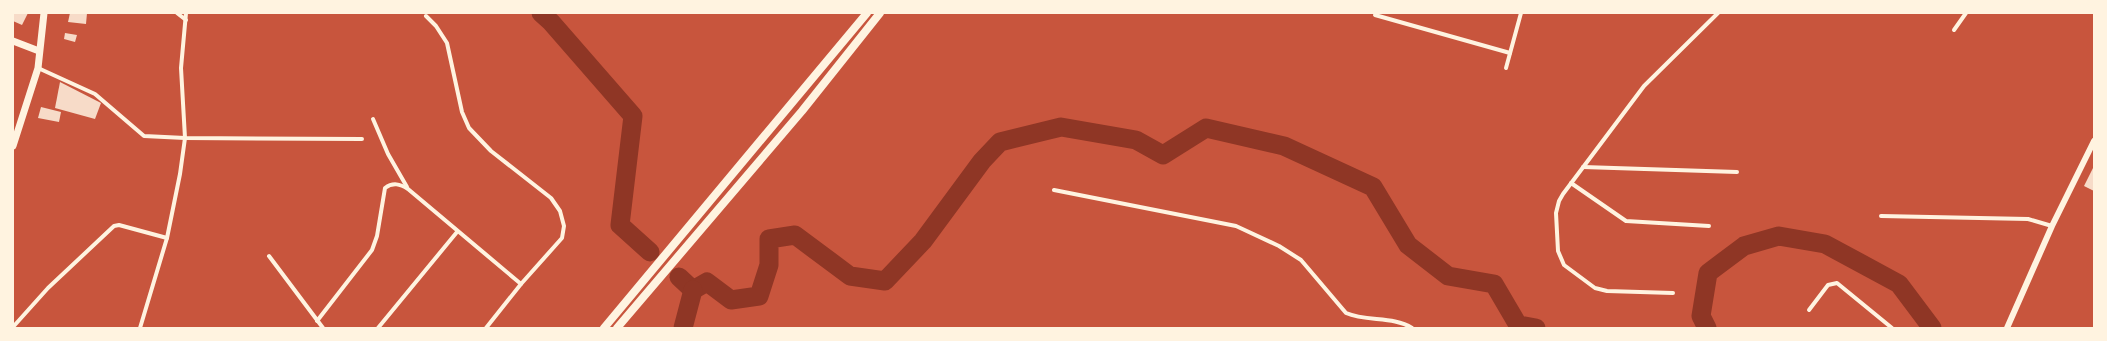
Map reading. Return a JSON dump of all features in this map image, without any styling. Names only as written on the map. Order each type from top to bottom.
[{"type":"main road","points":[[13,146],[38,68],[44,13]]},
{"type":"main road","points":[[604,328],[867,13]]},
{"type":"main road","points":[[617,328],[802,111],[880,13]]},
{"type":"main road","points":[[13,41],[39,51]]},
{"type":"street","points":[[177,13],[186,20]]},
{"type":"street","points":[[140,328],[167,238],[180,174],[185,138],[181,68],[186,13]]},
{"type":"street","points":[[186,20],[190,13]]},
{"type":"street","points":[[1506,68],[1521,13]]},
{"type":"street","points":[[1673,293],[1607,291],[1596,288],[1564,265],[1558,251],[1557,207],[1571,183],[1644,86],[1718,13]]},
{"type":"street","points":[[1954,30],[1966,13]]},
{"type":"street","points":[[426,16],[436,26],[447,43],[462,112],[469,128],[491,151],[551,198],[562,217],[565,232],[562,238],[521,284],[486,328]]},
{"type":"street","points":[[1375,16],[1510,54]]},
{"type":"street","points":[[38,68],[95,94],[144,136],[185,138],[362,139]]},
{"type":"street","points":[[373,119],[388,154],[408,189]]},
{"type":"street","points":[[2007,328],[2052,226],[2094,141]]},
{"type":"street","points":[[1583,167],[1737,172]]},
{"type":"street","points":[[1571,183],[1626,221],[1708,226]]},
{"type":"street","points":[[317,321],[372,250],[379,228],[385,188],[397,184],[408,189],[457,232],[521,284]]},
{"type":"street","points":[[1054,190],[1236,226],[1280,246],[1301,260],[1346,313],[1356,317],[1397,322],[1412,328]]},
{"type":"street","points":[[1881,216],[2028,219],[2052,226]]},
{"type":"street","points":[[13,327],[48,288],[114,226],[119,225],[167,238]]},
{"type":"street","points":[[378,328],[457,232]]},
{"type":"street","points":[[269,256],[323,328]]},
{"type":"street","points":[[1809,310],[1828,285],[1837,282],[1892,328]]},
{"type":"building","points":[[13,13],[28,13],[22,25],[13,21]]},
{"type":"building","points":[[70,13],[87,13],[86,24],[68,22]]},
{"type":"building","points":[[65,33],[77,35],[75,42],[64,39]]},
{"type":"building","points":[[60,82],[101,103],[95,119],[55,108]]},
{"type":"building","points":[[41,107],[61,112],[59,122],[38,118]]},
{"type":"building","points":[[2094,166],[2094,191],[2084,186]]},
{"type":"waterway","points":[[541,13],[551,22],[633,116],[620,225],[650,252]]},
{"type":"waterway","points":[[693,290],[707,282],[731,300],[759,296],[769,265],[769,239],[795,235],[850,276],[885,281],[923,241],[982,161],[1000,142],[1061,127],[1136,140],[1163,155],[1206,128],[1284,146],[1373,187],[1408,245],[1448,276],[1494,284],[1518,325],[1536,328]]},
{"type":"waterway","points":[[1707,328],[1701,316],[1708,273],[1744,246],[1779,236],[1825,244],[1899,284],[1932,328]]},
{"type":"waterway","points":[[679,277],[693,290]]},
{"type":"waterway","points":[[683,328],[693,290]]}]
